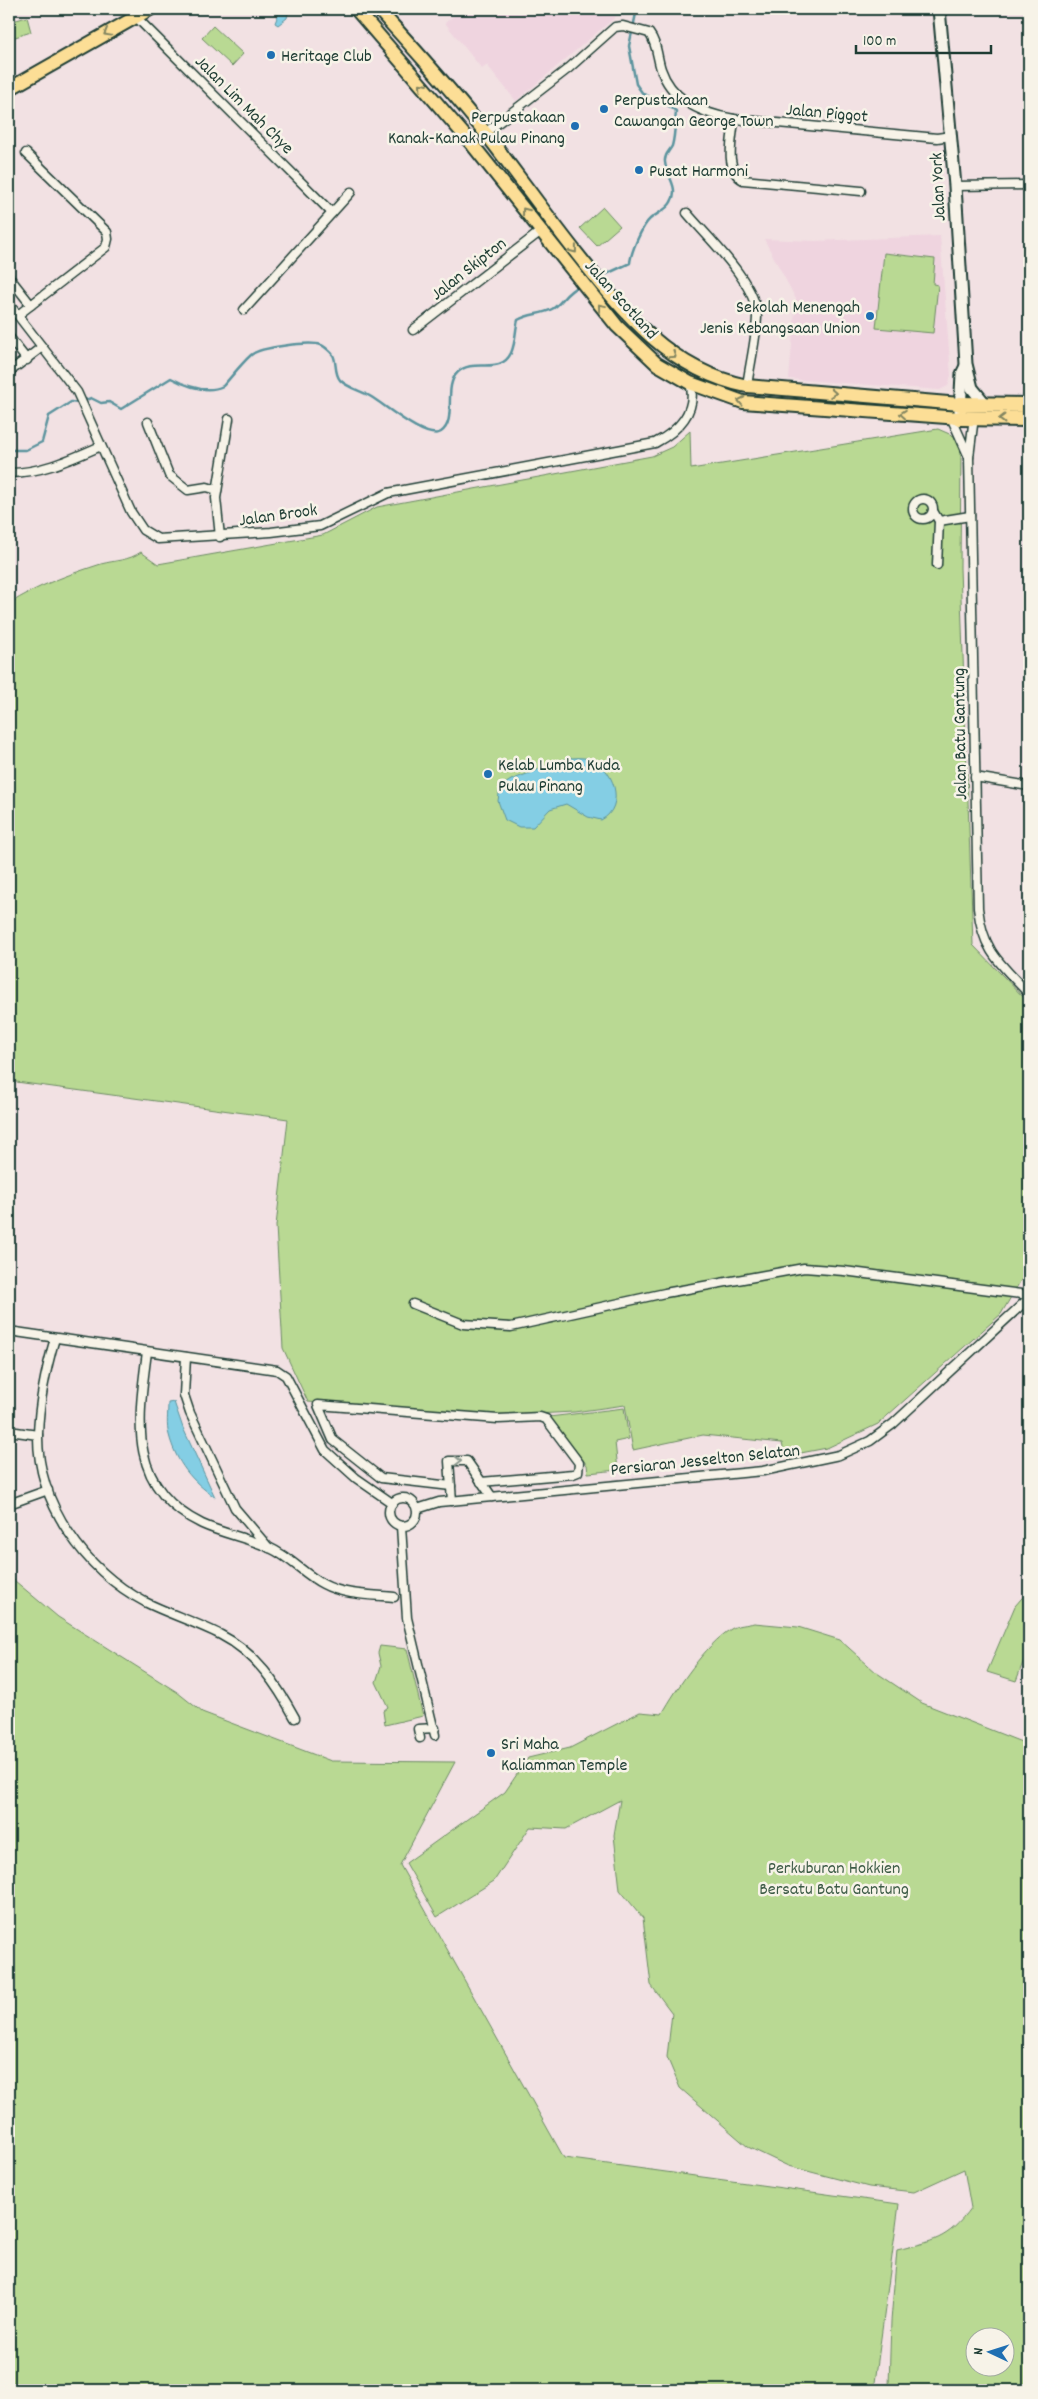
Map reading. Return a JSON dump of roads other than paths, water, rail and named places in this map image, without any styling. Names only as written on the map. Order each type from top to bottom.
[{"type":"highway","name":"Jalan Scotland","points":[[968,411],[1029,405]]},
{"type":"highway","name":"Jalan Scotland","points":[[968,411],[1029,419]]},
{"type":"main road","points":[[9,89],[150,9]]},
{"type":"main road","name":"Jalan Scotland","points":[[356,9],[471,143],[576,277],[628,339],[657,364],[690,383],[743,402],[968,411]]},
{"type":"main road","name":"Jalan Scotland","points":[[378,9],[485,133],[600,285],[640,328],[672,354],[717,377],[747,386],[968,411]]},
{"type":"street","name":"Jalan York","points":[[939,9],[956,186],[966,364],[972,388],[968,411]]},
{"type":"street","name":"Jalan Lim Mah Chye","points":[[136,17],[332,213]]},
{"type":"street","name":"Jalan Piggot","points":[[485,133],[568,68],[610,31],[623,26],[646,30],[654,40],[665,78],[681,98],[701,112],[734,119],[937,138],[952,136]]},
{"type":"street","points":[[734,119],[731,164],[735,174],[743,180],[861,191]]},
{"type":"street","points":[[18,315],[106,247],[108,239],[107,232],[26,153]]},
{"type":"street","points":[[956,186],[1029,185]]},
{"type":"street","points":[[244,310],[352,192]]},
{"type":"street","points":[[687,213],[741,277],[753,300],[757,317],[747,386]]},
{"type":"street","name":"Jalan Skipton","points":[[413,330],[541,231]]},
{"type":"street","points":[[9,277],[31,305]]},
{"type":"street","name":"Jalan Brook","points":[[9,304],[77,392],[88,411],[101,446],[131,512],[144,530],[158,539],[220,536],[320,526],[388,493],[655,443],[669,436],[684,422],[692,401],[690,383]]},
{"type":"street","points":[[9,337],[27,360]]},
{"type":"street","points":[[9,372],[42,347]]},
{"type":"street","name":"Jalan York","points":[[966,364],[962,374],[968,411]]},
{"type":"street","name":"Jalan Batu Gantung","points":[[968,411],[978,908],[981,930],[992,954],[1029,994]]},
{"type":"street","name":"Jalan Batu Gantung","points":[[968,411],[969,457]]},
{"type":"street","points":[[220,536],[216,512],[229,419]]},
{"type":"street","points":[[148,422],[172,479],[188,490],[207,487],[218,490]]},
{"type":"street","points":[[9,473],[26,473],[52,466],[101,446]]},
{"type":"street","points":[[933,511],[940,521],[937,565]]},
{"type":"street","points":[[940,521],[970,516]]},
{"type":"street","points":[[975,777],[1029,786]]},
{"type":"street","points":[[413,1304],[463,1324],[511,1327],[665,1293],[804,1268],[844,1271],[1028,1301]]},
{"type":"street","name":"Persiaran Jesselton Selatan","points":[[417,1509],[439,1502],[492,1496],[763,1471],[839,1455],[870,1441],[893,1424],[1028,1301]]},
{"type":"street","points":[[9,1331],[267,1368],[283,1372],[325,1450],[356,1478],[392,1503]]},
{"type":"street","points":[[55,1338],[46,1368],[38,1435],[48,1490],[58,1516],[76,1544],[95,1566],[144,1601],[220,1634],[247,1652],[282,1694],[295,1718]]},
{"type":"street","points":[[148,1352],[140,1436],[148,1472],[170,1502],[201,1523],[269,1548],[324,1584],[345,1591],[394,1597]]},
{"type":"street","points":[[186,1357],[184,1395],[190,1413],[235,1508],[269,1548]]},
{"type":"street","points":[[451,1486],[381,1478],[333,1440],[318,1405],[498,1419],[540,1417],[546,1419],[579,1463],[578,1472],[573,1474],[481,1482]]},
{"type":"street","points":[[9,1431],[38,1435]]},
{"type":"street","points":[[452,1501],[449,1460],[467,1462],[492,1496]]},
{"type":"street","points":[[9,1504],[48,1490]]},
{"type":"street","points":[[400,1526],[413,1522],[417,1509],[409,1499],[400,1498],[392,1503],[390,1517],[400,1526],[407,1618],[435,1731],[418,1729],[420,1738]]},
{"type":"water","points":[[276,9],[289,9],[287,18],[278,25],[275,23],[278,15]]},
{"type":"water","points":[[569,758],[589,759],[598,763],[611,778],[615,797],[614,806],[609,814],[601,820],[588,817],[566,804],[550,809],[533,827],[519,827],[505,820],[498,801],[500,787],[511,780]]},
{"type":"water","points":[[174,1402],[183,1428],[215,1497],[192,1478],[181,1463],[172,1445],[167,1424],[168,1403]]},
{"type":"waterway","points":[[600,277],[630,263],[640,233],[650,219],[667,207],[671,202],[674,191],[665,159],[673,142],[676,111],[666,104],[643,94],[636,84],[629,46],[637,9]]},
{"type":"waterway","points":[[9,450],[26,450],[42,442],[49,416],[71,402],[78,403],[91,398],[101,403],[109,402],[121,409],[171,378],[197,388],[217,388],[223,386],[247,359],[256,352],[274,347],[307,344],[321,345],[331,352],[338,377],[344,383],[369,396],[426,432],[441,432],[449,420],[451,386],[453,378],[458,372],[471,366],[500,364],[506,360],[513,349],[518,320],[552,309],[579,286]]},
{"type":"place","name":"Heritage Club","points":[[271,55]]},
{"type":"place","name":"Perpustakaan Cawangan George Town","points":[[604,109]]},
{"type":"place","name":"Perpustakaan Kanak-Kanak Pulau Pinang","points":[[575,126]]},
{"type":"place","name":"Pusat Harmoni","points":[[639,170]]},
{"type":"place","name":"Sekolah Menengah Jenis Kebangsaan Union","points":[[870,316]]},
{"type":"place","name":"Kelab Lumba Kuda Pulau Pinang","points":[[488,774]]},
{"type":"place","name":"Sri Maha Kaliamman Temple","points":[[491,1753]]},
{"type":"park label","name":"Perkuburan Hokkien Bersatu Batu Gantung","points":[[834,1877]]}]
